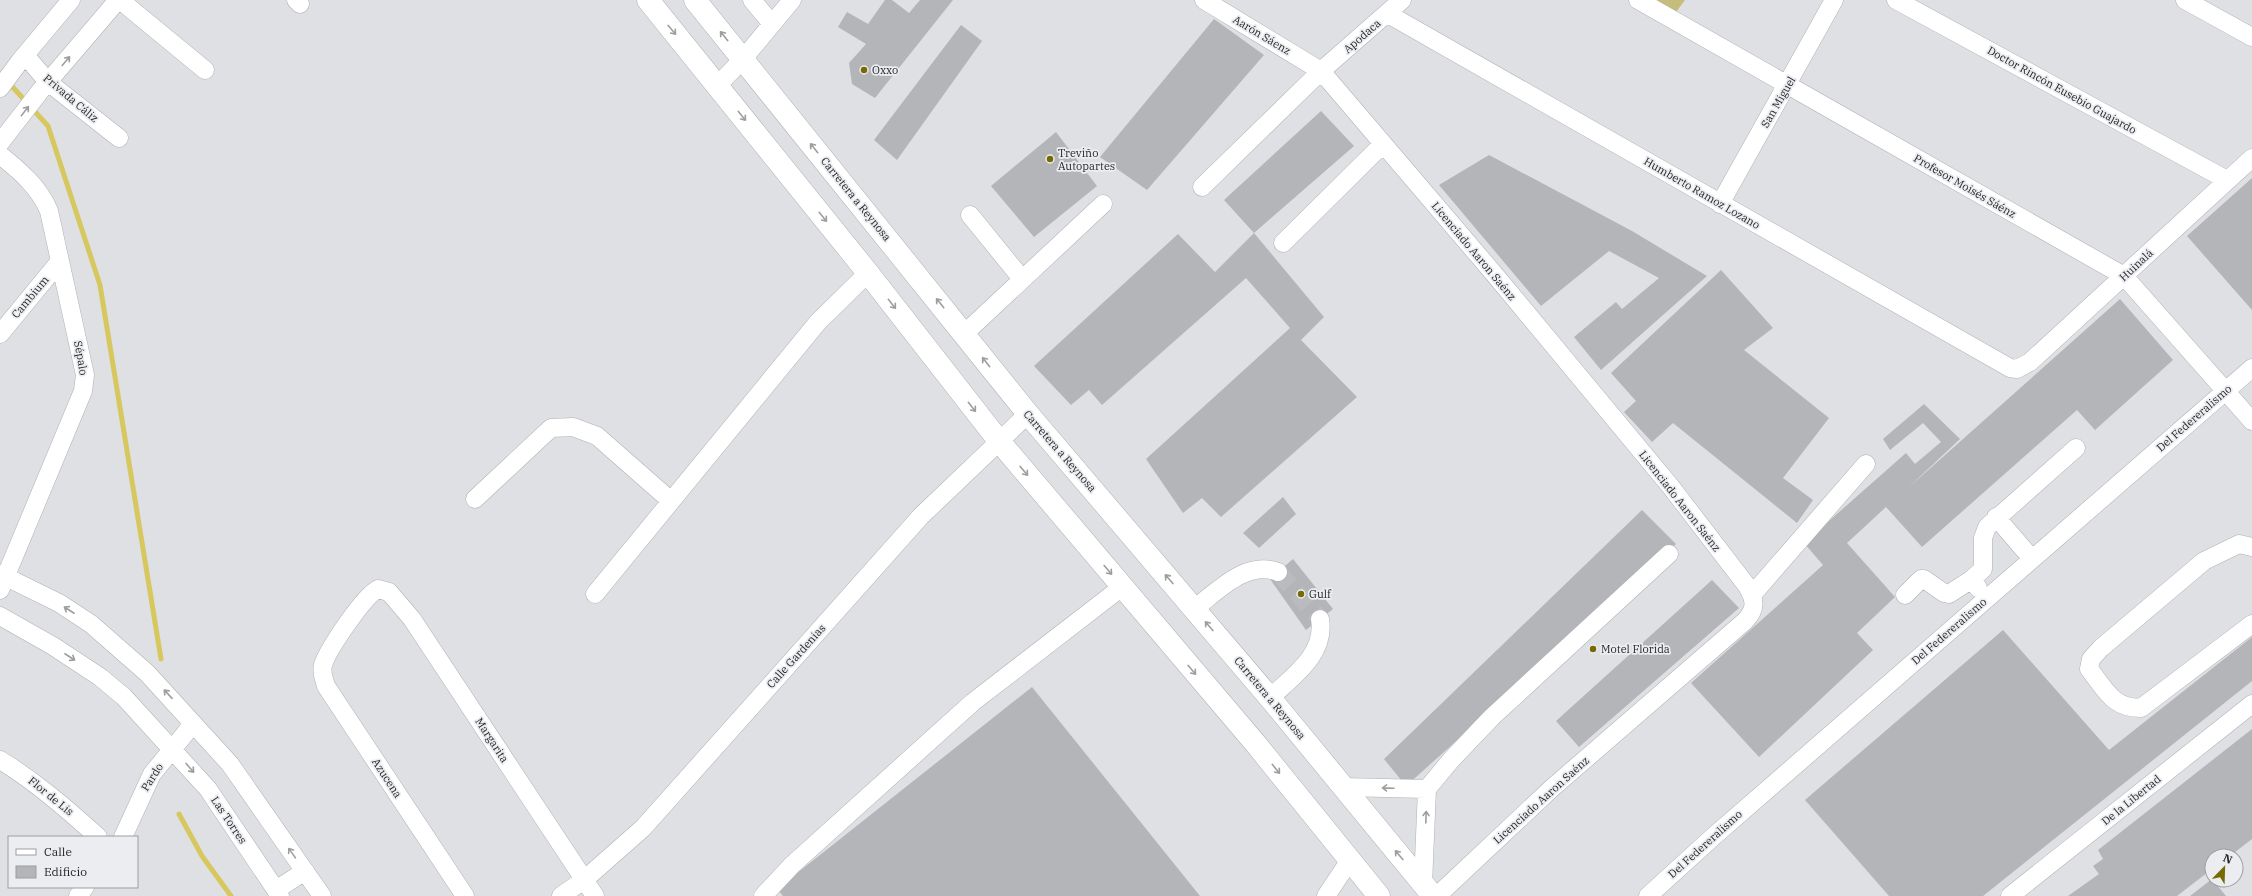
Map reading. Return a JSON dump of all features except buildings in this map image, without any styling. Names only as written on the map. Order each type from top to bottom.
[{"type":"main road","points":[[648,0],[868,273],[999,442],[1255,743],[1379,896]]},
{"type":"main road","name":"Carretera a Reynosa","points":[[695,0],[1028,414],[1270,698],[1342,787],[1431,892]]},
{"type":"street","points":[[0,88],[22,58],[72,0]]},
{"type":"street","points":[[4,133],[119,0],[205,70]]},
{"type":"street","points":[[752,0],[772,24]]},
{"type":"street","points":[[718,85],[743,59],[792,0]]},
{"type":"street","name":"Aarón Sáenz","points":[[1204,0],[1321,71]]},
{"type":"street","name":"Apodaca","points":[[1202,187],[1321,71],[1388,14],[1402,0]]},
{"type":"street","name":"Profesor Moisés Sáénz","points":[[1638,0],[1787,86],[2124,276],[2252,421]]},
{"type":"street","name":"San Miguel","points":[[1720,204],[1834,0]]},
{"type":"street","name":"Doctor Rincón Eusebio Guajardo","points":[[1896,0],[2227,180]]},
{"type":"street","points":[[2185,0],[2252,37]]},
{"type":"street","name":"Humberto Ramoz Lozano","points":[[1388,14],[2000,364],[2017,369]]},
{"type":"street","name":"Privada Cáliz","points":[[22,58],[44,86],[119,138]]},
{"type":"street","name":"Licenciado Aaron Saénz","points":[[1321,71],[1495,275],[1671,487],[1752,595],[1754,608],[1745,621],[1431,892]]},
{"type":"street","points":[[1283,243],[1383,144]]},
{"type":"street","name":"Sépalo","points":[[0,155],[23,174],[44,199],[49,211],[85,375],[83,391],[2,580]]},
{"type":"street","name":"Huinalá","points":[[2017,369],[2030,362],[2252,158]]},
{"type":"street","points":[[964,334],[1103,204]]},
{"type":"street","points":[[970,215],[1022,280]]},
{"type":"street","name":"Cambium","points":[[0,334],[60,261]]},
{"type":"street","points":[[595,594],[818,322],[868,273]]},
{"type":"street","name":"Del Federeralismo","points":[[1655,894],[1987,598],[2252,368]]},
{"type":"street","name":"Calle Gardenias","points":[[562,896],[584,880],[643,828],[921,516],[1028,414]]},
{"type":"street","points":[[475,498],[551,428],[573,427],[597,436],[671,501]]},
{"type":"street","points":[[1905,595],[1921,579],[1928,580],[1944,593],[1949,594],[1972,579],[1983,569],[1984,533],[1996,517],[2076,448]]},
{"type":"street","points":[[1752,595],[1866,464]]},
{"type":"street","points":[[1996,517],[2032,559]]},
{"type":"street","points":[[2252,548],[2239,544],[2204,561],[2101,648],[2091,659],[2090,669],[2116,702],[2127,708],[2141,708],[2252,624]]},
{"type":"street","points":[[1431,892],[1427,789],[1451,760],[1492,717],[1669,554]]},
{"type":"street","points":[[1194,608],[1242,573],[1256,568],[1268,568],[1278,572]]},
{"type":"street","points":[[1972,579],[1987,598]]},
{"type":"street","points":[[2,580],[58,603],[91,624],[147,673],[230,764],[322,896]]},
{"type":"street","points":[[763,896],[792,865],[973,702],[1122,587]]},
{"type":"street","name":"Margarita","points":[[326,658],[363,601],[371,592],[378,589],[384,589],[394,597],[412,620],[595,896]]},
{"type":"street","name":"Las Torres","points":[[0,616],[26,630],[100,677],[124,697],[208,789],[278,893]]},
{"type":"street","points":[[1270,698],[1308,662],[1318,646],[1322,630],[1320,619]]},
{"type":"street","name":"Azucena","points":[[326,658],[322,674],[326,686],[465,896]]},
{"type":"street","name":"De la Libertad","points":[[2010,896],[2252,704]]},
{"type":"street","name":"Pardo","points":[[123,836],[152,774],[193,724]]},
{"type":"street","name":"Flor de Lis","points":[[0,760],[19,771],[97,836]]},
{"type":"street","points":[[1342,787],[1427,789]]},
{"type":"street","points":[[1326,896],[1350,860]]},
{"type":"street","points":[[278,893],[304,871]]},
{"type":"street","points":[[78,896],[84,888]]},
{"type":"shaded area","points":[[1638,0],[1685,0],[1671,19]]},
{"type":"waterway","points":[[9,83],[48,126],[100,285],[161,659]]},
{"type":"waterway","points":[[179,814],[202,856],[231,896]]},
{"type":"tunnel","points":[[1278,572],[1320,619]]},
{"type":"place","name":"Oxxo","points":[[864,70]]},
{"type":"place","name":"Treviño Autopartes","points":[[1050,159]]},
{"type":"place","name":"Gulf","points":[[1301,594]]},
{"type":"place","name":"Motel Florida","points":[[1593,649]]}]
